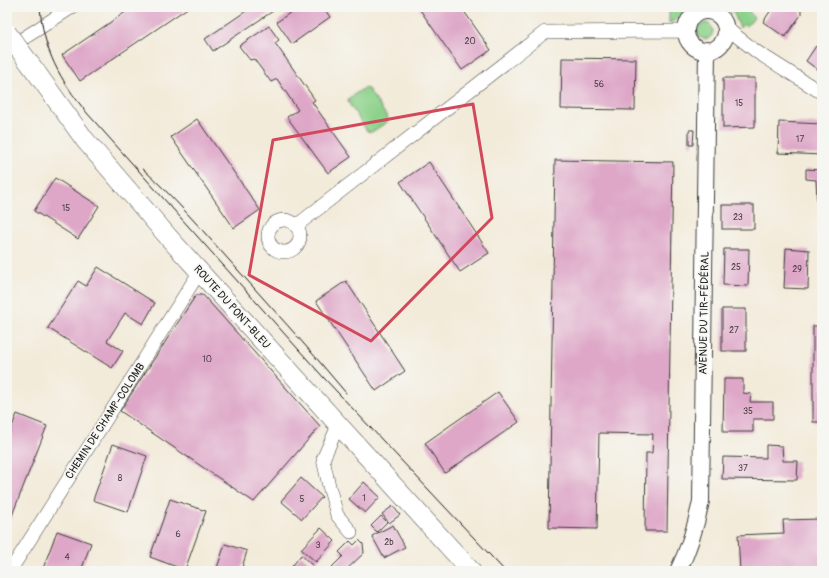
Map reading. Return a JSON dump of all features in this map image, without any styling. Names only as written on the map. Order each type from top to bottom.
[{"type":"main road","name":"ROUTE DU PONT-BLEU","points":[[7,33],[85,140],[170,239],[471,571]]},
{"type":"street","points":[[7,49],[72,7]]},
{"type":"street","points":[[725,26],[725,35],[722,42],[717,47],[707,50],[700,50],[690,43],[686,33],[692,17],[705,9],[713,12],[718,15],[725,26],[757,52],[822,93]]},
{"type":"street","points":[[296,226],[545,32],[686,33]]},
{"type":"street","name":"AVENUE DU TIR-FÉDÉRAL","points":[[678,571],[694,532],[701,501],[707,50]]},
{"type":"street","name":"CHEMIN DE CHAMP-COLOMB","points":[[10,571],[200,271]]},
{"type":"street","points":[[338,426],[323,459],[337,515],[351,532]]},
{"type":"highlighted area","points":[[473,104],[492,218],[371,341],[249,275],[273,140]]},
{"type":"green space","points":[[672,7],[686,7],[679,17],[669,23],[669,10]]},
{"type":"green space","points":[[731,7],[746,7],[754,18],[747,26],[744,24],[740,28]]},
{"type":"green space","points":[[702,23],[708,23],[713,28],[711,37],[708,39],[702,39],[697,34],[697,28]]},
{"type":"green space","points":[[364,88],[368,89],[388,118],[387,122],[372,132],[367,131],[348,102],[349,98]]},
{"type":"building","points":[[133,7],[189,7],[80,81],[62,55]]},
{"type":"building","points":[[252,7],[279,7],[213,51],[205,39]]},
{"type":"building","points":[[298,7],[323,7],[330,17],[292,44],[277,22]]},
{"type":"building","points":[[418,7],[461,7],[491,50],[462,70]]},
{"type":"building","points":[[562,7],[636,7],[633,9],[562,9]]},
{"type":"building","points":[[773,7],[801,7],[801,15],[785,37],[763,22]]},
{"type":"building","points":[[269,26],[279,40],[275,43],[315,100],[312,102],[351,157],[328,173],[287,117],[298,110],[277,79],[271,82],[254,59],[250,60],[239,46]]},
{"type":"building","points":[[816,46],[822,49],[822,73],[806,61]]},
{"type":"building","points":[[562,58],[636,59],[635,110],[561,109]]},
{"type":"building","points":[[723,78],[755,78],[755,127],[723,128]]},
{"type":"building","points":[[197,119],[260,210],[234,228],[171,137]]},
{"type":"building","points":[[779,122],[822,124],[822,155],[778,153]]},
{"type":"building","points":[[689,130],[694,130],[693,145],[689,145]]},
{"type":"building","points":[[555,160],[673,162],[667,531],[645,531],[646,453],[652,453],[653,434],[599,433],[597,529],[549,528]]},
{"type":"building","points":[[429,162],[489,253],[460,272],[400,182]]},
{"type":"building","points":[[806,169],[822,170],[822,200],[817,200],[816,180],[806,179]]},
{"type":"building","points":[[55,178],[99,206],[78,239],[34,211]]},
{"type":"building","points":[[722,205],[754,205],[754,229],[722,229]]},
{"type":"building","points":[[786,248],[809,250],[808,289],[784,288]]},
{"type":"building","points":[[724,249],[749,249],[748,286],[723,285]]},
{"type":"building","points":[[98,267],[155,303],[143,324],[125,313],[107,341],[123,351],[112,368],[48,328],[78,281],[86,286]]},
{"type":"building","points":[[346,281],[405,371],[376,391],[316,301]]},
{"type":"building","points":[[196,295],[203,295],[320,426],[254,502],[120,411]]},
{"type":"building","points":[[722,309],[746,309],[746,351],[722,351]]},
{"type":"building","points":[[813,326],[822,326],[822,422],[813,422]]},
{"type":"building","points":[[724,379],[743,379],[743,393],[751,394],[750,402],[773,402],[773,419],[753,419],[753,432],[723,432]]},
{"type":"building","points":[[498,392],[519,422],[445,473],[425,443]]},
{"type":"building","points":[[17,414],[47,426],[7,528],[7,439]]},
{"type":"building","points":[[113,444],[147,456],[128,512],[93,500]]},
{"type":"building","points":[[766,445],[782,446],[783,461],[798,461],[797,480],[722,479],[723,457],[766,458]]},
{"type":"building","points":[[301,478],[322,497],[302,519],[281,501]]},
{"type":"building","points":[[364,482],[380,497],[365,513],[349,499]]},
{"type":"building","points":[[170,499],[206,511],[185,570],[150,557]]},
{"type":"building","points":[[393,506],[400,515],[389,523],[382,514]]},
{"type":"building","points":[[381,516],[387,522],[377,532],[371,526]]},
{"type":"building","points":[[822,519],[822,571],[740,571],[738,535],[784,533],[783,520]]},
{"type":"building","points":[[393,525],[405,547],[384,558],[372,536]]},
{"type":"building","points":[[321,528],[335,541],[316,562],[301,549]]},
{"type":"building","points":[[57,531],[91,543],[81,571],[42,571]]},
{"type":"building","points":[[359,540],[363,544],[364,553],[345,571],[334,571],[331,568],[343,556],[339,552],[350,541],[354,545]]},
{"type":"building","points":[[225,544],[247,551],[241,571],[216,571]]},
{"type":"building","points":[[301,555],[313,566],[309,571],[292,571],[290,569]]},
{"type":"tram line","points":[[40,7],[45,37],[54,64],[77,101],[324,378],[505,571]]},
{"type":"tram line","points":[[143,169],[198,225],[303,342],[346,393]]}]
